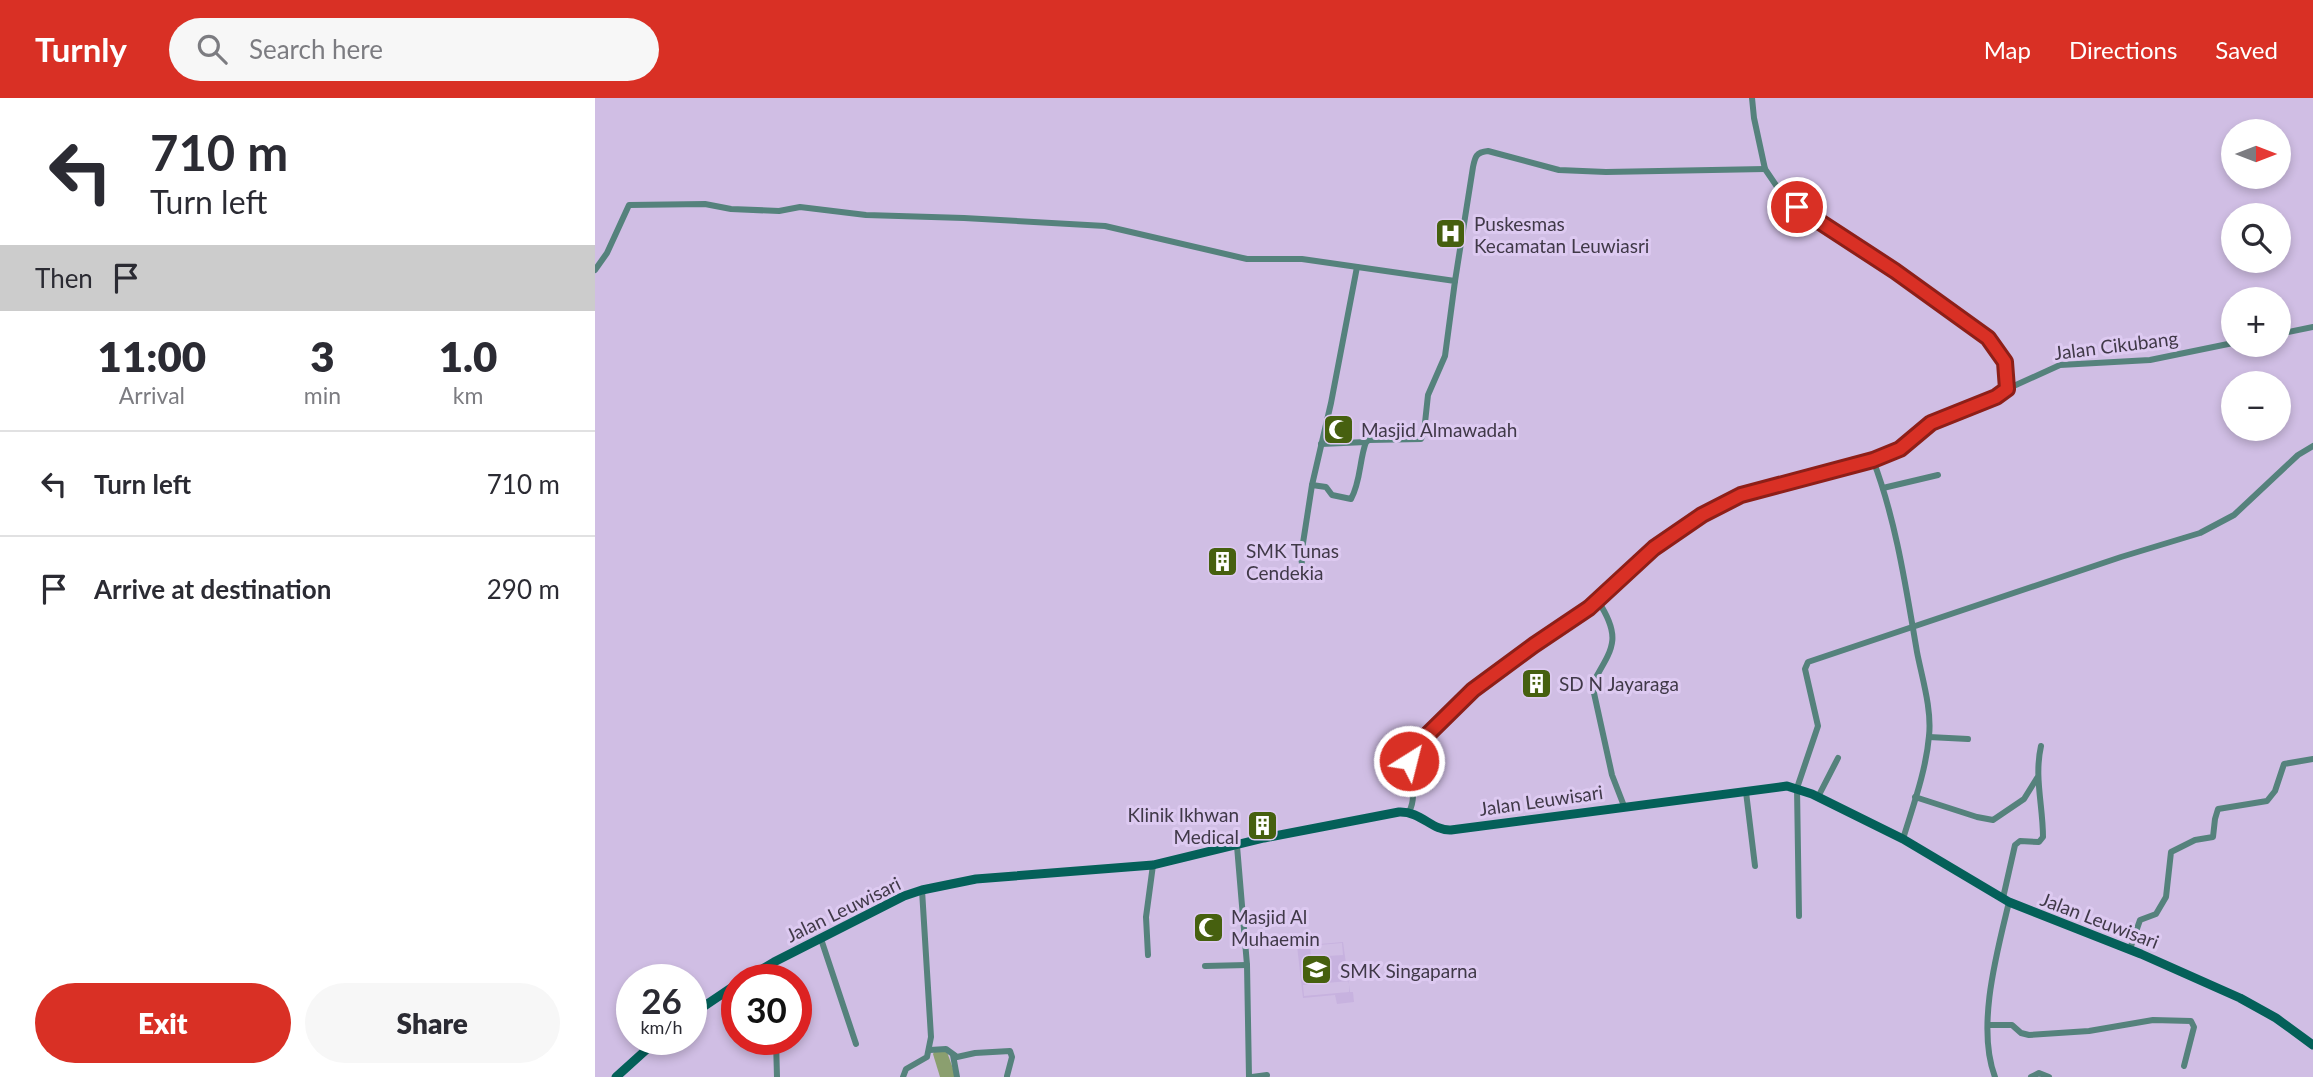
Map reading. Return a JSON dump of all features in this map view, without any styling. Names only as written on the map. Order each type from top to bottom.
[{"type":"main road","name":"Jalan Leuwisari","points":[[771,964],[904,896],[1002,875],[1153,865],[1332,824],[1409,812],[1445,831],[1783,786],[1797,788],[1818,797],[1903,839],[2006,900],[2130,949],[2253,1005],[2283,1022],[2313,1045]]},
{"type":"main road","points":[[616,1077],[640,1055]]},
{"type":"street","points":[[1752,98],[1765,169],[1780,191],[1810,217],[1895,271],[1988,338],[2005,362],[2007,389]]},
{"type":"street","points":[[1321,444],[1421,439],[1428,395],[1445,356],[1473,167],[1475,156],[1480,151],[1559,170],[1606,172],[1765,169]]},
{"type":"street","points":[[595,270],[607,253],[629,205],[705,204],[731,209],[779,211],[800,207],[866,215],[1105,226],[1247,259],[1302,259],[1455,281]]},
{"type":"street","points":[[1302,564],[1312,485],[1357,267]]},
{"type":"street","points":[[2291,332],[2313,327]]},
{"type":"street","name":"Jalan Cikubang","points":[[1409,812],[1414,798],[1409,761],[1412,750],[1473,690],[1598,601],[1662,541],[1730,499],[1873,460],[1900,449],[1931,423],[1996,397],[2035,374],[2066,364],[2150,360],[2221,345]]},
{"type":"street","points":[[1312,485],[1326,487],[1332,495],[1351,499],[1358,486],[1359,466],[1366,442]]},
{"type":"street","points":[[1799,916],[1797,788],[1818,726],[1806,664],[1913,626],[2200,533],[2234,515],[2298,455],[2313,446]]},
{"type":"street","points":[[1873,460],[1884,488],[1926,699],[1929,737],[1903,839]]},
{"type":"street","points":[[1884,488],[1938,475]]},
{"type":"street","points":[[1598,601],[1605,612],[1614,639],[1592,684],[1612,775],[1624,806]]},
{"type":"street","points":[[1929,737],[1968,739]]},
{"type":"street","points":[[1995,1077],[1990,1058],[1988,1026],[1993,970],[2015,845],[2020,841],[2039,842],[2043,837],[2038,777],[2041,746]]},
{"type":"street","points":[[1818,797],[1837,758]]},
{"type":"street","points":[[2130,949],[2140,920],[2156,914],[2166,897],[2171,852],[2195,840],[2213,837],[2216,813],[2220,808],[2266,801],[2275,791],[2284,764],[2313,760]]},
{"type":"street","points":[[1915,797],[1993,820],[2024,799],[2038,777]]},
{"type":"street","points":[[1746,792],[1755,866]]},
{"type":"street","points":[[1237,846],[1247,965],[1250,1077],[1267,1075]]},
{"type":"street","points":[[1148,955],[1146,917],[1153,865]]},
{"type":"street","points":[[904,1077],[906,1069],[927,1057],[930,1050],[922,890]]},
{"type":"street","points":[[821,939],[856,1044]]},
{"type":"street","points":[[1205,966],[1247,965]]},
{"type":"street","points":[[1988,1026],[2011,1025],[2029,1035],[2089,1031],[2153,1020],[2191,1021],[2194,1027],[2184,1066]]},
{"type":"street","points":[[930,1050],[946,1049],[959,1057],[975,1053],[1010,1051],[1012,1056],[1007,1076]]},
{"type":"street","points":[[776,1055],[777,1077]]},
{"type":"street","points":[[953,1055],[957,1077]]},
{"type":"street","points":[[2031,1077],[2041,1073],[2049,1077]]},
{"type":"shaded area","name":"SMK Singaparna","points":[[1319,935],[1320,944],[1343,942],[1348,981],[1303,985],[1304,996],[1349,992],[1349,985],[1354,1002],[1337,1004],[1335,995],[1303,998],[1296,937]],"holes":[[[1318,936],[1319,945],[1342,943],[1343,955],[1311,957],[1309,937]]]},
{"type":"green space","points":[[934,1052],[947,1052],[956,1077],[940,1077]]},
{"type":"place","name":"Puskesmas Kecamatan Leuwiasri","points":[[1451,234]]},
{"type":"place","name":"Masjid Almawadah","points":[[1338,429]]},
{"type":"place","name":"SMK Tunas Cendekia","points":[[1223,561]]},
{"type":"place","name":"SD N Jayaraga","points":[[1536,683]]},
{"type":"place","name":"Klinik Ikhwan Medical","points":[[1262,825]]},
{"type":"place","name":"Masjid Al Muhaemin","points":[[1208,927]]},
{"type":"place","name":"SMK Singaparna","points":[[1317,970]]},
{"type":"route","points":[[1409,761],[1412,750],[1473,690],[1589,608],[1662,541],[1702,515],[1741,495],[1873,460],[1900,449],[1931,423],[1996,397],[2007,389],[2005,362],[1988,338],[1895,271],[1797,207]]}]
